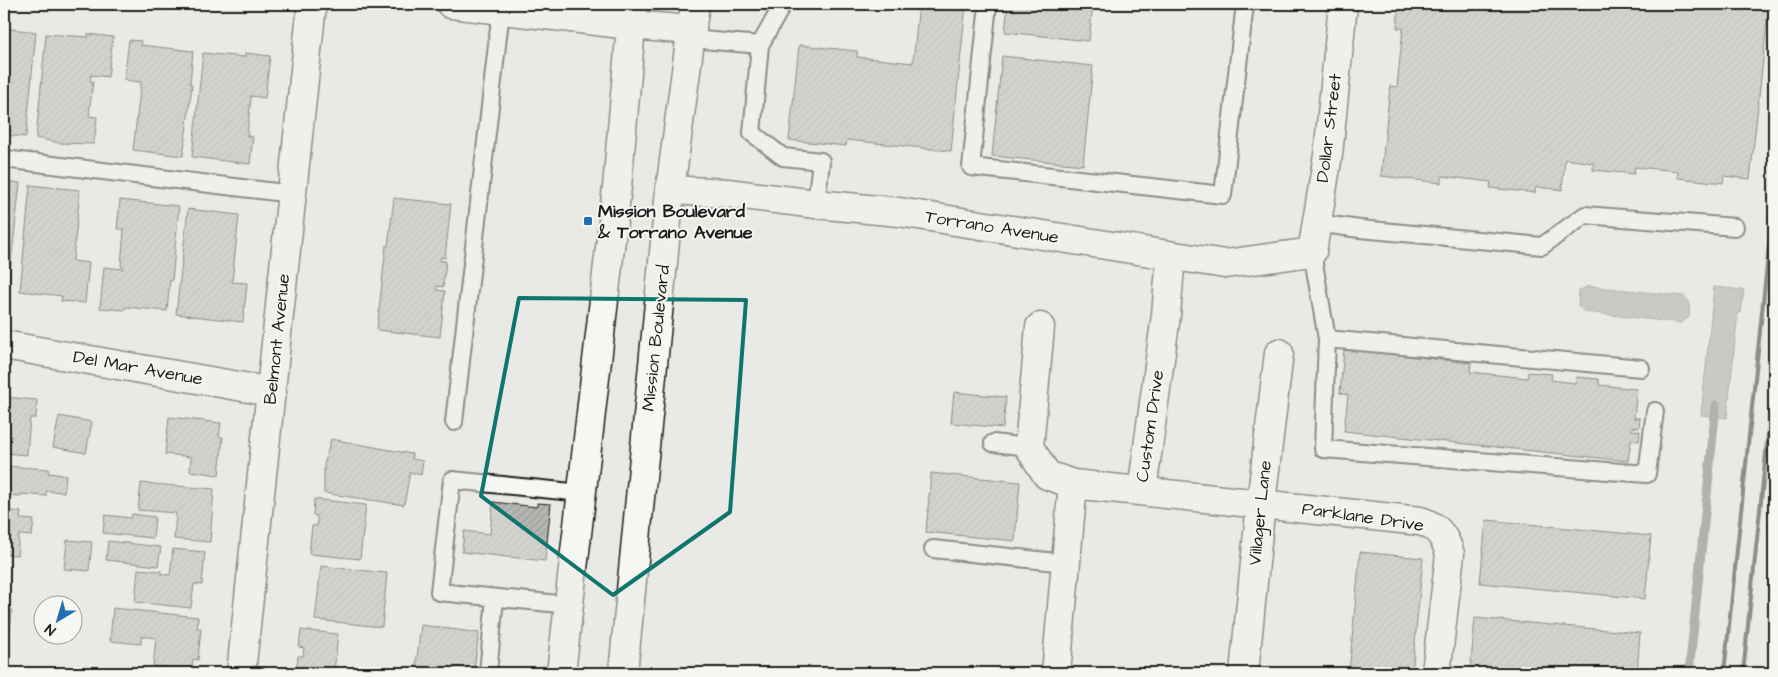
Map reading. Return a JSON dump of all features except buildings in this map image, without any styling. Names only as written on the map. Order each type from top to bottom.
[{"type":"street","name":"Belmont Avenue","points":[[241,673],[312,4]]},
{"type":"street","points":[[451,4],[501,10],[631,14],[693,24]]},
{"type":"street","name":"Dollar Street","points":[[1312,252],[1328,155],[1343,4]]},
{"type":"street","points":[[561,673],[617,187],[631,14]]},
{"type":"street","name":"Mission Boulevard","points":[[623,673],[670,190],[693,24]]},
{"type":"street","name":"Torrano Avenue","points":[[670,190],[727,193],[899,212],[1224,264],[1312,252]]},
{"type":"street","name":"Custom Drive","points":[[1029,447],[1047,475],[1073,484],[1142,491],[1166,315],[1171,256]]},
{"type":"street","points":[[1029,447],[1040,327]]},
{"type":"street","name":"Del Mar Avenue","points":[[4,345],[272,392]]},
{"type":"street","name":"Villager Lane","points":[[1244,673],[1279,353]]},
{"type":"street","points":[[1056,673],[1073,484]]},
{"type":"street","name":"Parklane Drive","points":[[1142,491],[1420,521],[1430,524],[1446,540],[1450,554],[1436,673]]},
{"type":"lane","points":[[782,4],[760,45],[752,133],[783,156],[821,162],[816,204]]},
{"type":"lane","points":[[988,4],[971,167],[1223,195],[1245,4]]},
{"type":"lane","points":[[454,422],[501,10]]},
{"type":"lane","points":[[693,24],[760,45]]},
{"type":"lane","points":[[4,159],[292,194]]},
{"type":"lane","points":[[1316,223],[1360,229],[1542,246],[1585,214],[1735,227]]},
{"type":"lane","points":[[1312,252],[1327,339],[1323,449],[1647,474],[1655,411]]},
{"type":"lane","points":[[1327,339],[1640,368]]},
{"type":"lane","points":[[992,443],[1029,447]]},
{"type":"lane","points":[[569,605],[439,592],[452,480],[582,493]]},
{"type":"lane","points":[[933,549],[1066,564]]},
{"type":"lane","points":[[488,673],[495,598]]},
{"type":"highlighted area","points":[[519,298],[746,300],[730,512],[613,595],[481,496]]},
{"type":"shaded area","points":[[1588,286],[1684,296],[1690,303],[1689,317],[1681,323],[1585,312],[1578,306],[1579,291]]},
{"type":"shaded area","points":[[1714,287],[1744,290],[1741,313],[1738,312],[1727,418],[1701,415]]},
{"type":"waterway","points":[[1689,673],[1716,405]]},
{"type":"railway","points":[[1724,673],[1774,198]]},
{"type":"railway","points":[[1743,673],[1774,376]]},
{"type":"place","name":"Mission Boulevard & Torrano Avenue","points":[[588,221]]}]
